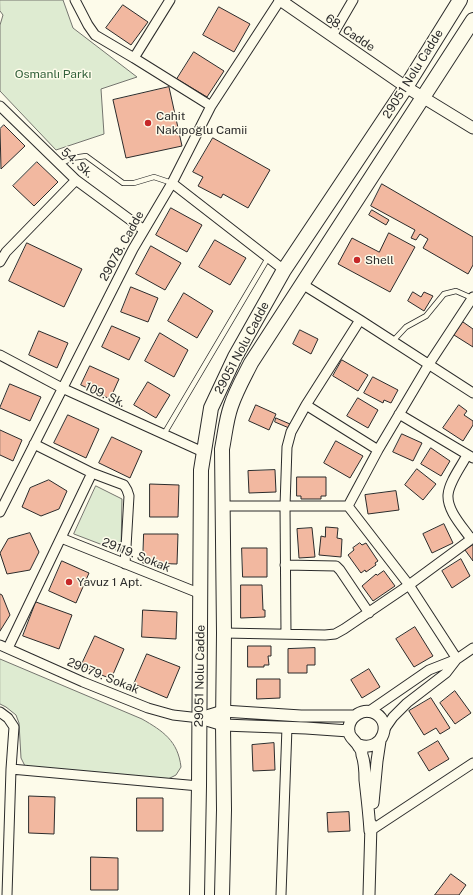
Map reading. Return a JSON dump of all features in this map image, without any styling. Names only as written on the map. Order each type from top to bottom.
[{"type":"main road","name":"29051 Nolu Cadde","points":[[197,895],[200,718],[201,470],[211,408],[235,357],[284,270],[406,86],[460,0]]},
{"type":"main road","name":"29051 Nolu Cadde","points":[[222,895],[224,810],[224,633],[222,449],[231,406],[251,363],[473,20]]},
{"type":"street","points":[[75,0],[95,35],[211,106]]},
{"type":"street","points":[[134,58],[170,0]]},
{"type":"street","name":"68. Cadde","points":[[280,0],[406,86],[473,128]]},
{"type":"street","name":"29078. Cadde","points":[[0,512],[132,249],[172,183],[211,106],[280,0]]},
{"type":"street","points":[[332,36],[353,0]]},
{"type":"street","name":"54. Sk.","points":[[0,106],[76,180],[144,230]]},
{"type":"street","points":[[0,260],[76,180]]},
{"type":"street","points":[[172,183],[284,270]]},
{"type":"street","points":[[302,284],[473,393]]},
{"type":"street","points":[[348,506],[399,414],[429,364],[473,297]]},
{"type":"street","points":[[286,634],[286,447],[291,432],[306,405],[360,320]]},
{"type":"street","name":"109. Sk.","points":[[0,355],[62,388],[203,452]]},
{"type":"street","points":[[306,405],[378,450]]},
{"type":"street","points":[[224,633],[335,634],[409,585],[472,539],[451,510],[448,494],[452,484],[470,457],[399,414]]},
{"type":"street","points":[[34,444],[92,473],[124,485],[129,496],[125,564]]},
{"type":"street","points":[[4,646],[61,538],[92,473]]},
{"type":"street","points":[[222,506],[348,506]]},
{"type":"street","points":[[348,506],[409,585],[457,658]]},
{"type":"street","name":"29119. Sokak","points":[[61,538],[201,594]]},
{"type":"street","points":[[285,566],[336,566],[368,613]]},
{"type":"street","name":"29079. Sokak","points":[[4,646],[83,682],[148,708],[173,715],[200,718]]},
{"type":"street","points":[[368,712],[429,670],[457,658],[473,648]]},
{"type":"street","points":[[369,895],[370,831],[376,761],[384,730],[393,717],[407,703],[446,673],[457,658]]},
{"type":"street","points":[[0,712],[8,718],[14,727],[7,895]]},
{"type":"street","points":[[380,741],[370,747],[359,745],[354,742],[349,732],[351,720],[360,713],[368,712],[377,715],[381,719],[384,730]]},
{"type":"street","points":[[200,718],[355,716]]},
{"type":"street","points":[[223,718],[287,727],[349,732]]},
{"type":"street","points":[[281,895],[287,727]]},
{"type":"street","points":[[359,745],[363,757],[370,831]]},
{"type":"street","points":[[370,831],[473,763]]},
{"type":"street","points":[[12,770],[199,786]]},
{"type":"lane","points":[[60,164],[72,158],[86,156],[123,183],[134,183],[154,177],[172,183]]},
{"type":"lane","points":[[164,434],[268,258]]},
{"type":"lane","points":[[393,341],[406,327],[426,316],[444,294],[456,291],[473,297]]},
{"type":"green space","name":"Osmanlı Parkı","points":[[0,0],[63,0],[73,28],[137,77],[101,89],[104,134],[56,150],[0,91],[0,25],[3,15],[0,11]]},
{"type":"green space","points":[[96,486],[122,499],[121,552],[74,534]]},
{"type":"green space","points":[[0,659],[142,719],[157,728],[168,738],[177,750],[181,767],[176,775],[168,779],[26,768],[21,758],[19,723],[16,715],[0,704]]},
{"type":"building","points":[[123,5],[148,22],[131,45],[106,28]]},
{"type":"building","points":[[219,7],[250,24],[234,52],[203,35]]},
{"type":"building","points":[[194,52],[224,71],[207,97],[177,79]]},
{"type":"building","name":"Cahit Nakıpoğlu Camii","points":[[169,87],[182,146],[126,158],[113,100]]},
{"type":"building","points":[[4,125],[25,146],[1,169],[0,129]]},
{"type":"building","points":[[213,138],[270,170],[248,208],[223,194],[221,198],[198,186],[203,177],[193,172]]},
{"type":"building","points":[[37,162],[58,182],[34,206],[13,186]]},
{"type":"building","points":[[382,184],[473,237],[473,265],[468,274],[423,248],[428,239],[420,234],[416,240],[411,238],[415,230],[371,206]]},
{"type":"building","points":[[171,208],[202,225],[187,252],[156,235]]},
{"type":"building","points":[[372,210],[389,220],[386,225],[369,215]]},
{"type":"building","points":[[389,233],[415,247],[390,292],[338,264],[352,238],[379,252]]},
{"type":"building","points":[[215,240],[246,258],[230,285],[199,267]]},
{"type":"building","points":[[27,243],[82,269],[64,307],[9,281]]},
{"type":"building","points":[[151,246],[181,263],[165,290],[136,274]]},
{"type":"building","points":[[131,287],[158,298],[148,322],[121,312]]},
{"type":"building","points":[[413,292],[421,297],[424,292],[433,296],[424,311],[408,301]]},
{"type":"building","points":[[184,293],[213,311],[197,338],[168,321]]},
{"type":"building","points":[[463,322],[473,329],[473,347],[454,335]]},
{"type":"building","points":[[112,326],[140,338],[129,360],[102,347]]},
{"type":"building","points":[[300,330],[318,339],[311,354],[293,344]]},
{"type":"building","points":[[39,331],[68,343],[57,368],[29,355]]},
{"type":"building","points":[[160,333],[188,350],[174,377],[145,361]]},
{"type":"building","points":[[342,360],[368,375],[358,391],[333,376]]},
{"type":"building","points":[[90,366],[119,379],[110,399],[81,385]]},
{"type":"building","points":[[373,377],[398,390],[391,403],[384,400],[383,403],[364,393]]},
{"type":"building","points":[[148,382],[170,395],[156,418],[134,405]]},
{"type":"building","points":[[10,384],[41,397],[30,421],[0,408]]},
{"type":"building","points":[[358,398],[378,410],[368,428],[347,416]]},
{"type":"building","points":[[256,405],[276,414],[269,430],[249,421]]},
{"type":"building","points":[[459,405],[467,411],[464,415],[473,421],[473,425],[463,441],[443,428]]},
{"type":"building","points":[[68,415],[99,429],[86,458],[54,443]]},
{"type":"building","points":[[276,418],[290,424],[289,428],[275,422]]},
{"type":"building","points":[[0,430],[22,440],[13,461],[0,455]]},
{"type":"building","points":[[402,434],[422,443],[413,461],[393,452]]},
{"type":"building","points":[[112,437],[142,451],[130,478],[99,463]]},
{"type":"building","points":[[336,441],[363,456],[350,478],[324,463]]},
{"type":"building","points":[[431,448],[450,461],[441,476],[421,464]]},
{"type":"building","points":[[417,469],[436,484],[423,500],[405,485]]},
{"type":"building","points":[[275,470],[276,492],[249,493],[248,471]]},
{"type":"building","points":[[297,477],[326,477],[326,496],[321,496],[321,499],[301,499],[301,496],[297,496]]},
{"type":"building","points":[[49,480],[67,491],[59,509],[41,516],[22,507],[30,488]]},
{"type":"building","points":[[150,484],[179,485],[178,517],[150,517]]},
{"type":"building","points":[[396,491],[399,510],[368,514],[365,495]]},
{"type":"building","points":[[444,524],[453,543],[432,553],[423,534]]},
{"type":"building","points":[[326,527],[338,528],[337,538],[342,539],[341,557],[319,555],[321,536],[325,537]]},
{"type":"building","points":[[312,528],[315,557],[299,558],[297,529]]},
{"type":"building","points":[[30,533],[39,552],[30,570],[7,574],[0,553],[8,539]]},
{"type":"building","points":[[144,534],[178,534],[177,564],[143,563]]},
{"type":"building","points":[[360,543],[362,545],[366,543],[378,561],[375,563],[376,565],[366,572],[365,570],[361,573],[348,555],[354,550],[353,548]]},
{"type":"building","points":[[473,545],[473,561],[465,550]]},
{"type":"building","points":[[242,548],[267,548],[267,577],[243,577]]},
{"type":"building","points":[[461,559],[470,576],[452,588],[442,571]]},
{"type":"building","name":"Yavuz 1 Apt.","points":[[62,561],[89,573],[76,603],[49,591]]},
{"type":"building","points":[[384,571],[395,586],[373,601],[362,586],[376,574],[377,575]]},
{"type":"building","points":[[241,585],[262,585],[263,610],[265,610],[265,617],[241,618]]},
{"type":"building","points":[[0,594],[2,595],[10,615],[0,631]]},
{"type":"building","points":[[36,602],[72,615],[59,649],[23,636]]},
{"type":"building","points":[[143,610],[177,612],[176,639],[142,637]]},
{"type":"building","points":[[415,627],[433,656],[414,667],[396,639]]},
{"type":"building","points":[[95,636],[124,649],[111,679],[81,666]]},
{"type":"building","points":[[248,646],[271,646],[271,656],[268,656],[269,665],[264,665],[264,667],[248,667]]},
{"type":"building","points":[[315,648],[315,665],[307,665],[307,673],[288,673],[288,649]]},
{"type":"building","points":[[147,654],[180,667],[167,698],[134,684]]},
{"type":"building","points":[[369,669],[380,687],[362,698],[351,680]]},
{"type":"building","points":[[257,679],[280,679],[280,698],[257,699]]},
{"type":"building","points":[[455,691],[471,713],[455,724],[440,703]]},
{"type":"building","points":[[431,698],[450,728],[440,734],[436,728],[424,735],[409,711]]},
{"type":"building","points":[[438,741],[449,759],[429,771],[418,753]]},
{"type":"building","points":[[274,743],[275,770],[253,771],[252,745]]},
{"type":"building","points":[[29,796],[55,797],[54,834],[29,833]]},
{"type":"building","points":[[137,798],[163,798],[163,831],[137,831]]},
{"type":"building","points":[[349,812],[350,831],[328,832],[327,813]]},
{"type":"building","points":[[91,857],[118,858],[118,890],[91,890]]},
{"type":"building","points":[[451,874],[466,885],[459,895],[435,895]]},
{"type":"place","name":"Cahit Nakıpoğlu Camii","points":[[148,123]]},
{"type":"place","name":"Shell","points":[[357,260]]},
{"type":"place","name":"Yavuz 1 Apt.","points":[[69,582]]}]
